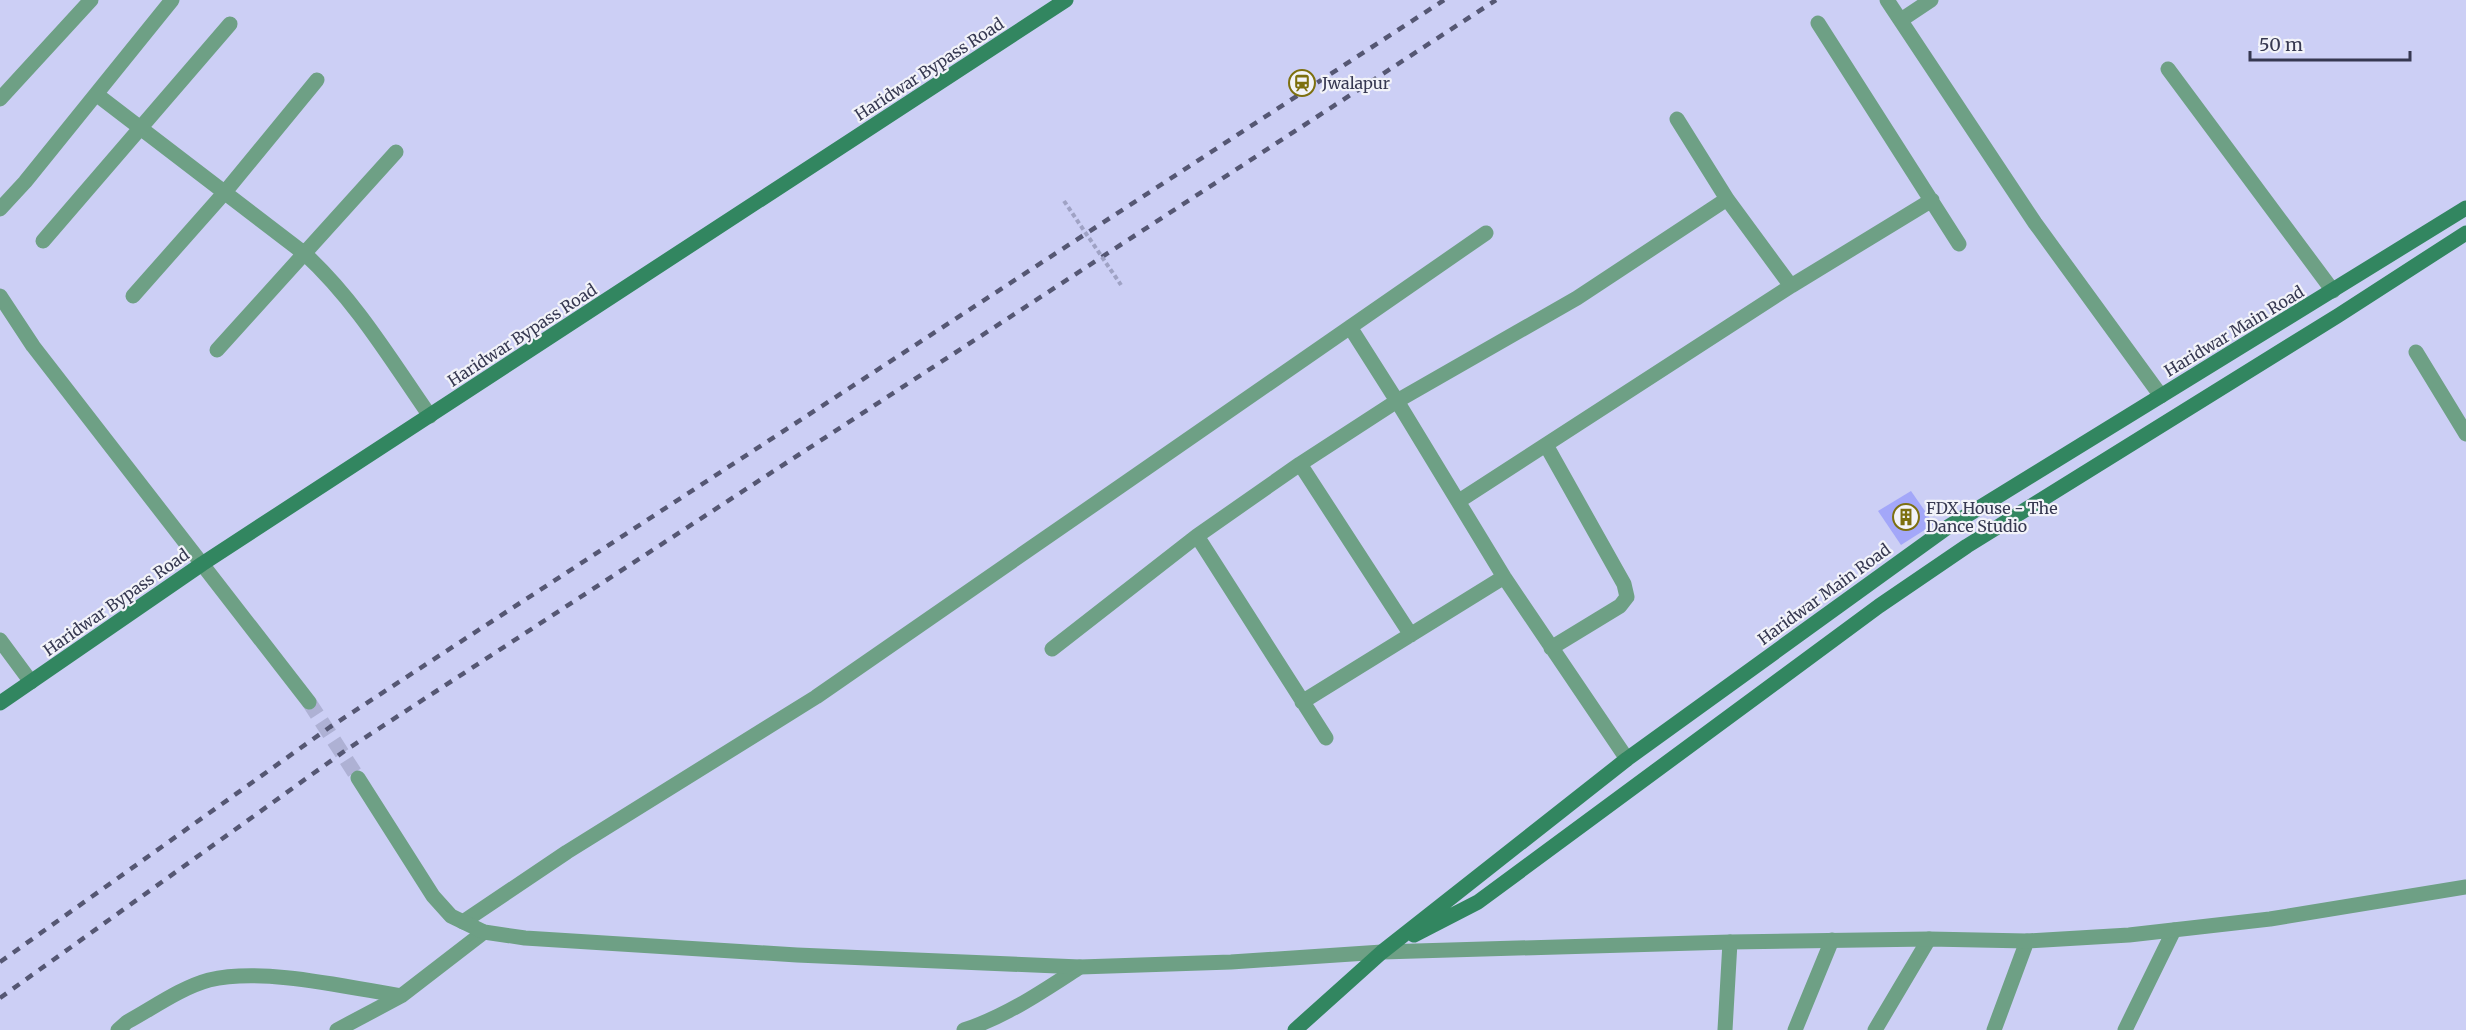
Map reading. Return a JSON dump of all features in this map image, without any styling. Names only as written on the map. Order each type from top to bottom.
[{"type":"main road","name":"Haridwar Bypass Road","points":[[0,703],[202,564],[1066,0]]},
{"type":"main road","name":"Haridwar Main Road","points":[[1295,1030],[1382,952],[1628,759],[1948,527],[2466,208]]},
{"type":"main road","name":"Haridwar Main Road","points":[[1382,952],[1478,902],[1879,606],[1967,546],[2339,315],[2466,233]]},
{"type":"street","points":[[0,99],[92,0]]},
{"type":"street","points":[[0,208],[25,182],[172,0]]},
{"type":"street","points":[[1887,0],[2035,223],[2160,396]]},
{"type":"street","points":[[1901,20],[1931,0]]},
{"type":"street","points":[[1818,23],[1959,244]]},
{"type":"street","points":[[43,241],[230,24]]},
{"type":"street","points":[[2168,69],[2332,291]]},
{"type":"street","points":[[133,296],[225,192],[317,80]]},
{"type":"street","points":[[96,94],[305,254],[334,281],[430,416]]},
{"type":"street","points":[[1677,119],[1727,198],[1791,286]]},
{"type":"street","points":[[217,350],[396,152]]},
{"type":"street","points":[[1052,649],[1197,536],[1300,464],[1397,401],[1577,298],[1727,198]]},
{"type":"street","points":[[1459,501],[1791,286],[1932,200]]},
{"type":"street","points":[[463,922],[567,852],[816,697],[1486,233]]},
{"type":"street","points":[[0,296],[33,346],[309,702]]},
{"type":"street","points":[[1350,327],[1504,577],[1628,759]]},
{"type":"street","points":[[2416,352],[2466,434]]},
{"type":"street","points":[[1546,445],[1624,584],[1627,597],[1620,606],[1551,648]]},
{"type":"street","points":[[1300,464],[1411,635]]},
{"type":"street","points":[[1197,536],[1326,738]]},
{"type":"street","points":[[1302,702],[1504,577]]},
{"type":"street","points":[[0,640],[31,682]]},
{"type":"street","points":[[358,778],[433,896],[451,916],[484,932],[525,938],[785,954],[1080,967],[1231,962],[1382,952],[1832,939],[2027,941],[2174,930],[2270,919],[2466,887]]},
{"type":"street","points":[[2125,1030],[2174,930]]},
{"type":"street","points":[[337,1030],[401,996],[484,932]]},
{"type":"street","points":[[1795,1030],[1832,939]]},
{"type":"street","points":[[1875,1030],[1929,939]]},
{"type":"street","points":[[1994,1030],[2027,941]]},
{"type":"street","points":[[1725,1030],[1730,942]]},
{"type":"street","points":[[964,1030],[984,1024],[1021,1005],[1080,967]]},
{"type":"street","points":[[118,1030],[127,1022],[192,987],[228,977],[292,979],[401,996]]},
{"type":"path","points":[[1064,201],[1121,285]]},
{"type":"building","name":"FDX House - The Dance Studio","points":[[1911,491],[1934,524],[1901,545],[1878,511]]},
{"type":"tunnel","points":[[309,702],[358,778]]},
{"type":"railway","points":[[0,962],[330,727],[1444,0]]},
{"type":"railway","points":[[0,998],[346,750],[1496,0]]},
{"type":"place","name":"Jwalapur","points":[[1302,83]]},
{"type":"place","name":"FDX House - The Dance Studio","points":[[1906,517]]}]
